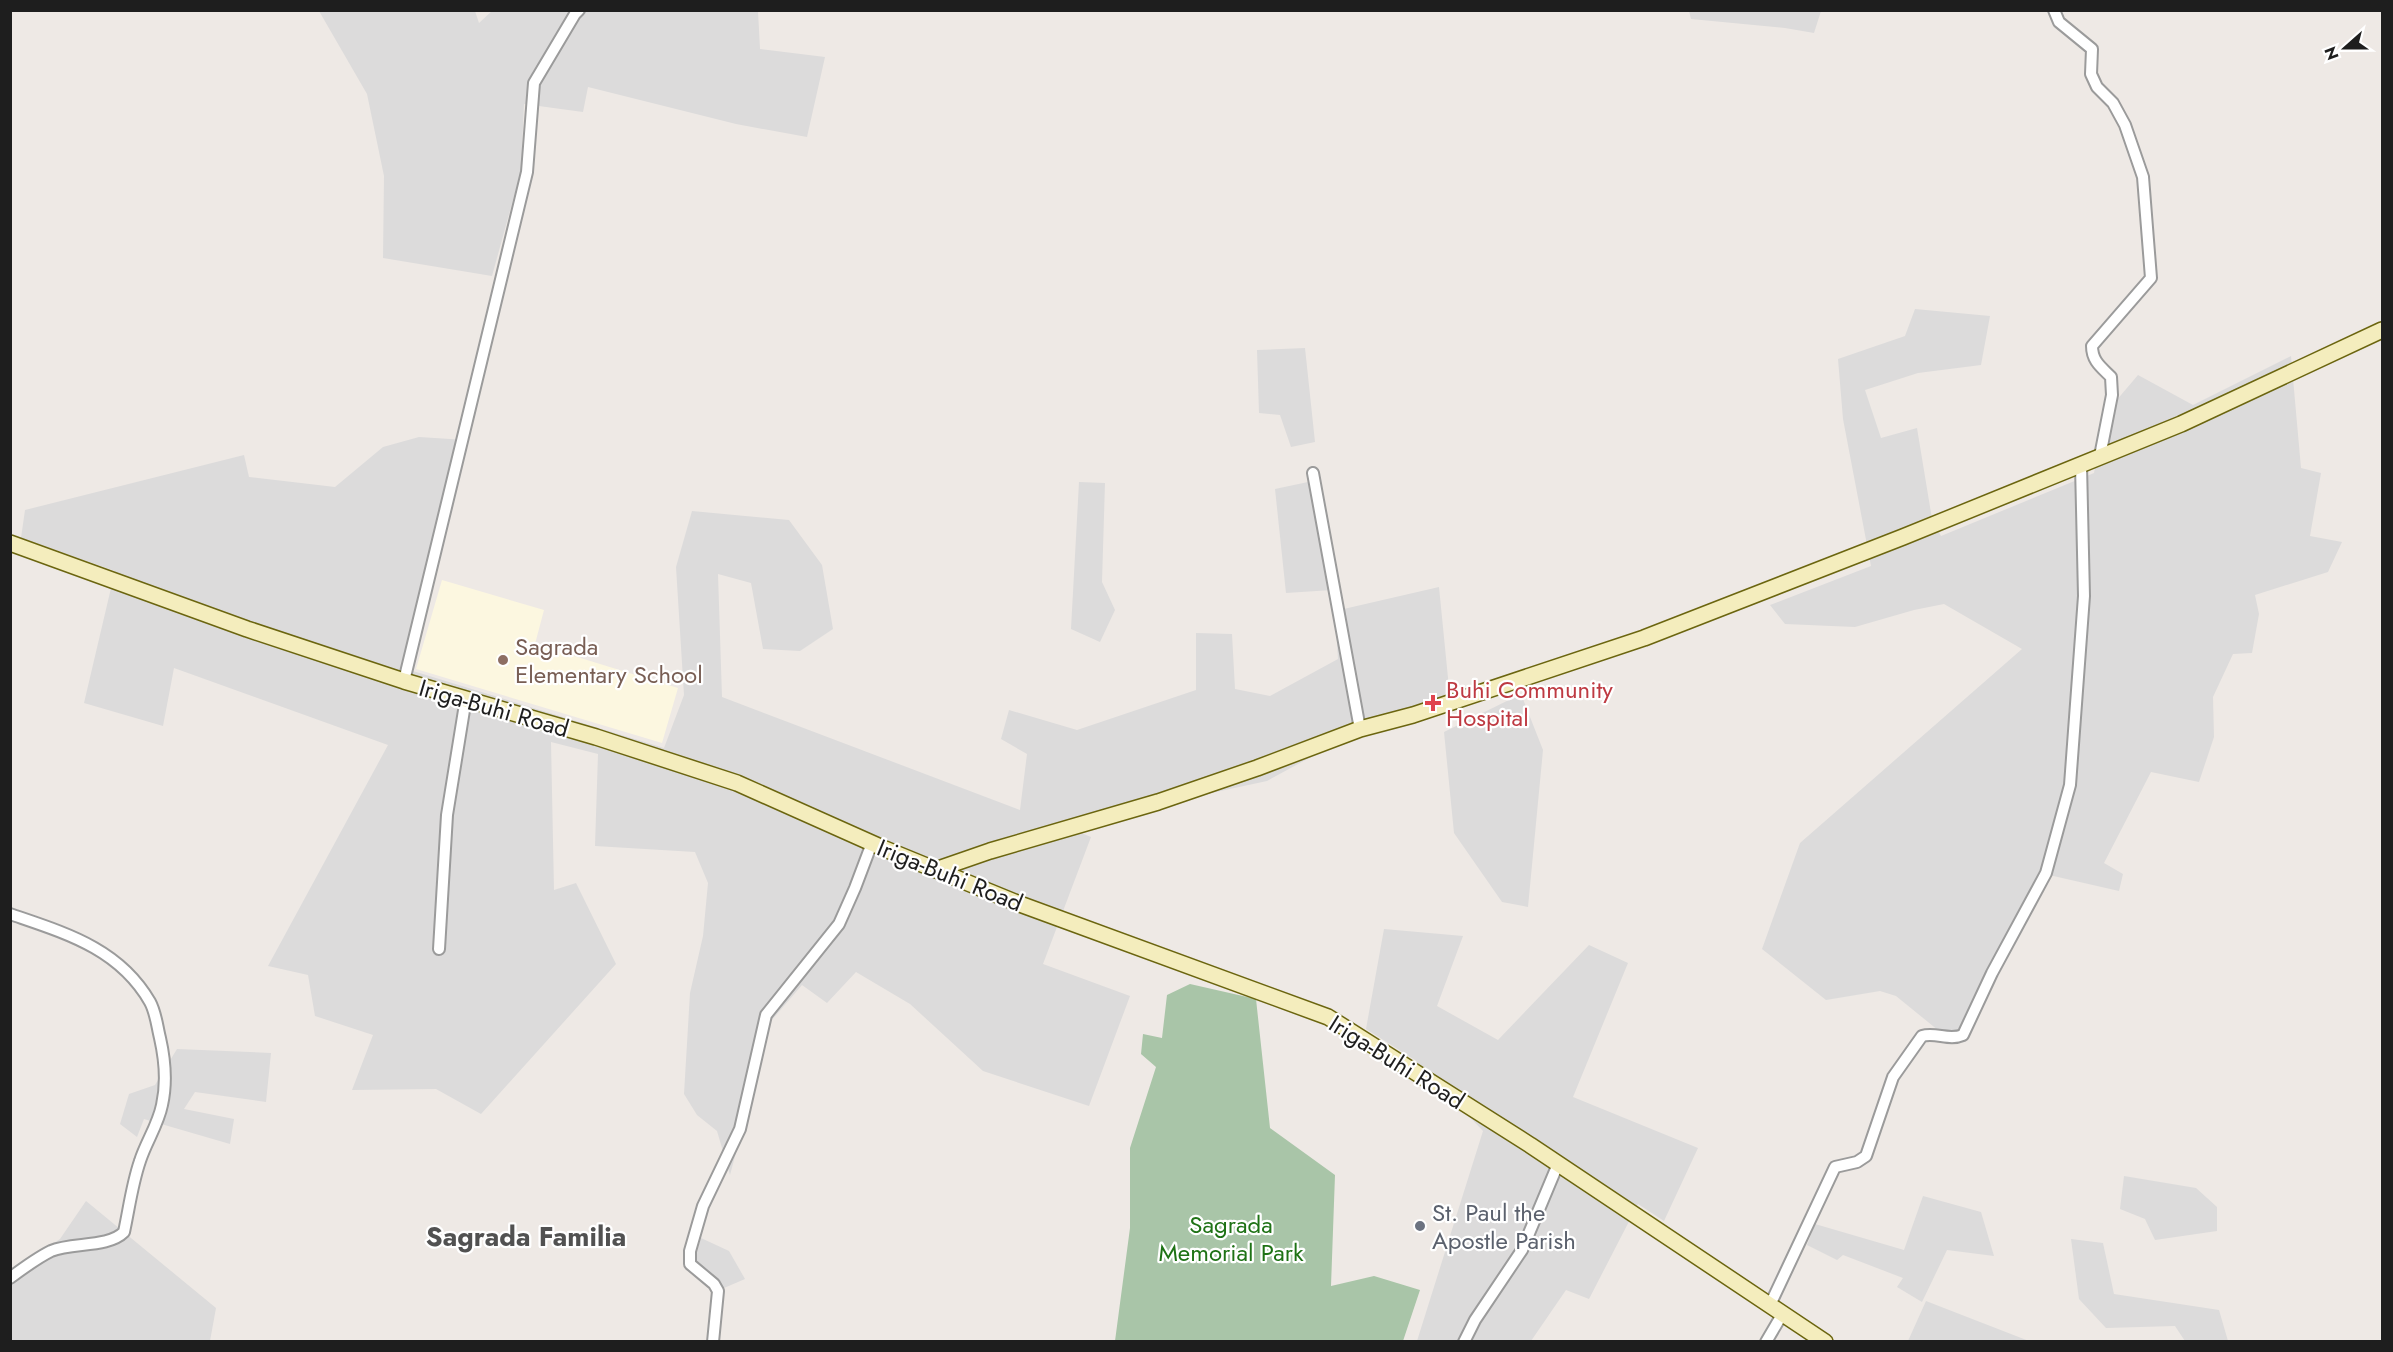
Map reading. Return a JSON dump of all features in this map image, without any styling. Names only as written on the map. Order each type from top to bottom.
[{"type":"main road","points":[[938,869],[990,851],[1158,802],[1360,729],[1413,715],[1644,638],[2181,424],[2382,330]]},
{"type":"main road","name":"Iriga-Buhi Road","points":[[10,543],[246,629],[404,681],[466,698],[737,783],[872,843],[1017,903],[1328,1017],[1558,1164],[1825,1341]]},
{"type":"street","points":[[404,681],[526,172],[534,83],[574,14],[579,10]]},
{"type":"street","points":[[2054,10],[2059,22],[2092,49],[2091,74],[2097,87],[2113,102],[2121,117],[2143,177],[2151,278],[2092,346],[2092,356],[2095,361],[2111,377],[2112,395],[2100,456]]},
{"type":"street","points":[[1770,1305],[1835,1167],[1857,1162],[1866,1156],[1893,1077],[1922,1036],[1955,1038],[1963,1035],[1992,973],[2046,873],[2070,785],[2084,596],[2081,465]]},
{"type":"street","points":[[1313,473],[1360,729]]},
{"type":"street","points":[[439,949],[447,815],[466,698]]},
{"type":"street","points":[[713,1341],[718,1291],[714,1284],[690,1264],[690,1251],[703,1206],[740,1129],[766,1015],[839,924],[872,843]]},
{"type":"street","points":[[10,914],[78,938],[113,960],[135,982],[151,1004],[156,1018],[165,1057],[165,1076],[162,1105],[140,1161],[124,1232],[117,1239],[82,1243],[51,1251],[10,1278]]},
{"type":"street","points":[[1464,1341],[1522,1250],[1558,1164]]},
{"type":"street","points":[[1766,1341],[1783,1313]]},
{"type":"shaded area","points":[[493,10],[758,11],[760,49],[825,57],[807,137],[736,124],[588,87],[583,112],[524,104],[521,171],[492,276],[383,258],[384,176],[367,94],[319,11],[475,11],[479,23]]},
{"type":"shaded area","points":[[1689,10],[1821,11],[1814,33],[1691,19]]},
{"type":"shaded area","points":[[1915,309],[1990,316],[1981,365],[1918,373],[1865,390],[1881,438],[1917,428],[1932,519],[1941,536],[2094,473],[2104,415],[2138,375],[2193,405],[2291,356],[2301,468],[2321,473],[2310,536],[2342,542],[2328,572],[2255,595],[2259,614],[2252,653],[2233,654],[2213,697],[2214,737],[2199,782],[2151,772],[2104,863],[2123,874],[2119,891],[2049,875],[1962,1034],[1944,1035],[1896,996],[1880,991],[1826,1000],[1762,949],[1800,843],[2022,649],[1944,604],[1855,627],[1785,624],[1770,605],[1871,566],[1843,419],[1838,359],[1905,336]]},
{"type":"shaded area","points":[[1305,348],[1315,442],[1291,447],[1280,415],[1259,413],[1257,350]]},
{"type":"shaded area","points":[[419,437],[466,440],[413,671],[664,748],[684,695],[676,567],[692,511],[789,520],[822,565],[833,629],[800,651],[763,649],[751,583],[718,574],[722,697],[1020,810],[1027,754],[1001,739],[1009,710],[1077,730],[1196,690],[1196,633],[1232,634],[1235,689],[1270,696],[1338,659],[1335,611],[1439,587],[1450,698],[1373,723],[1267,781],[1062,825],[1091,837],[1043,964],[1130,996],[1089,1106],[983,1071],[910,1004],[856,972],[827,1003],[802,985],[771,1021],[730,1175],[717,1131],[697,1115],[684,1094],[690,993],[703,936],[708,883],[695,852],[595,846],[598,754],[551,742],[554,890],[576,883],[616,964],[481,1114],[436,1089],[352,1090],[373,1035],[315,1016],[308,975],[268,966],[388,745],[174,668],[163,726],[84,703],[115,571],[21,538],[25,510],[244,455],[249,477],[335,487],[383,447]]},
{"type":"shaded area","points":[[1079,482],[1105,483],[1102,582],[1115,610],[1100,642],[1071,629]]},
{"type":"shaded area","points":[[1308,482],[1332,590],[1286,593],[1275,489]]},
{"type":"shaded area","name":"Sagrada Elementary School","points":[[442,580],[544,610],[535,644],[678,688],[662,743],[416,669]]},
{"type":"shaded area","points":[[1521,694],[1543,750],[1528,907],[1502,902],[1454,833],[1444,732]]},
{"type":"shaded area","points":[[1384,929],[1463,936],[1437,1006],[1498,1040],[1589,945],[1628,963],[1573,1097],[1698,1148],[1664,1221],[1638,1204],[1589,1299],[1566,1290],[1531,1341],[1417,1341],[1483,1131],[1415,1060],[1366,1029]]},
{"type":"shaded area","points":[[177,1049],[271,1053],[266,1102],[195,1092],[184,1109],[234,1119],[230,1144],[144,1119],[137,1137],[120,1124],[129,1094],[155,1085]]},
{"type":"shaded area","points":[[2124,1176],[2196,1188],[2217,1207],[2217,1231],[2155,1240],[2145,1219],[2120,1209]]},
{"type":"shaded area","points":[[1923,1196],[1981,1212],[1994,1256],[1947,1250],[1922,1302],[1897,1287],[1903,1278],[1843,1255],[1837,1260],[1807,1245],[1815,1224],[1904,1250]]},
{"type":"shaded area","points":[[86,1201],[216,1308],[210,1341],[11,1341],[10,1273],[60,1239]]},
{"type":"shaded area","points":[[701,1238],[729,1251],[745,1279],[724,1288],[694,1261]]},
{"type":"shaded area","points":[[2071,1239],[2103,1243],[2114,1294],[2219,1310],[2228,1341],[2185,1341],[2175,1326],[2106,1328],[2079,1299]]},
{"type":"shaded area","points":[[1926,1301],[1980,1322],[2029,1341],[1908,1341]]},
{"type":"green space","name":"Sagrada Memorial Park","points":[[1190,984],[1256,999],[1270,1128],[1335,1175],[1331,1286],[1374,1276],[1420,1290],[1403,1341],[1115,1341],[1130,1228],[1130,1148],[1156,1067],[1141,1054],[1143,1034],[1162,1038],[1167,995]]},
{"type":"place","name":"Sagrada Elementary School","points":[[503,660]]},
{"type":"place","name":"Buhi Community Hospital","points":[[1433,703]]},
{"type":"place","name":"St. Paul the Apostle Parish","points":[[1420,1226]]},
{"type":"district","name":"Sagrada Familia","points":[[526,1236]]}]
